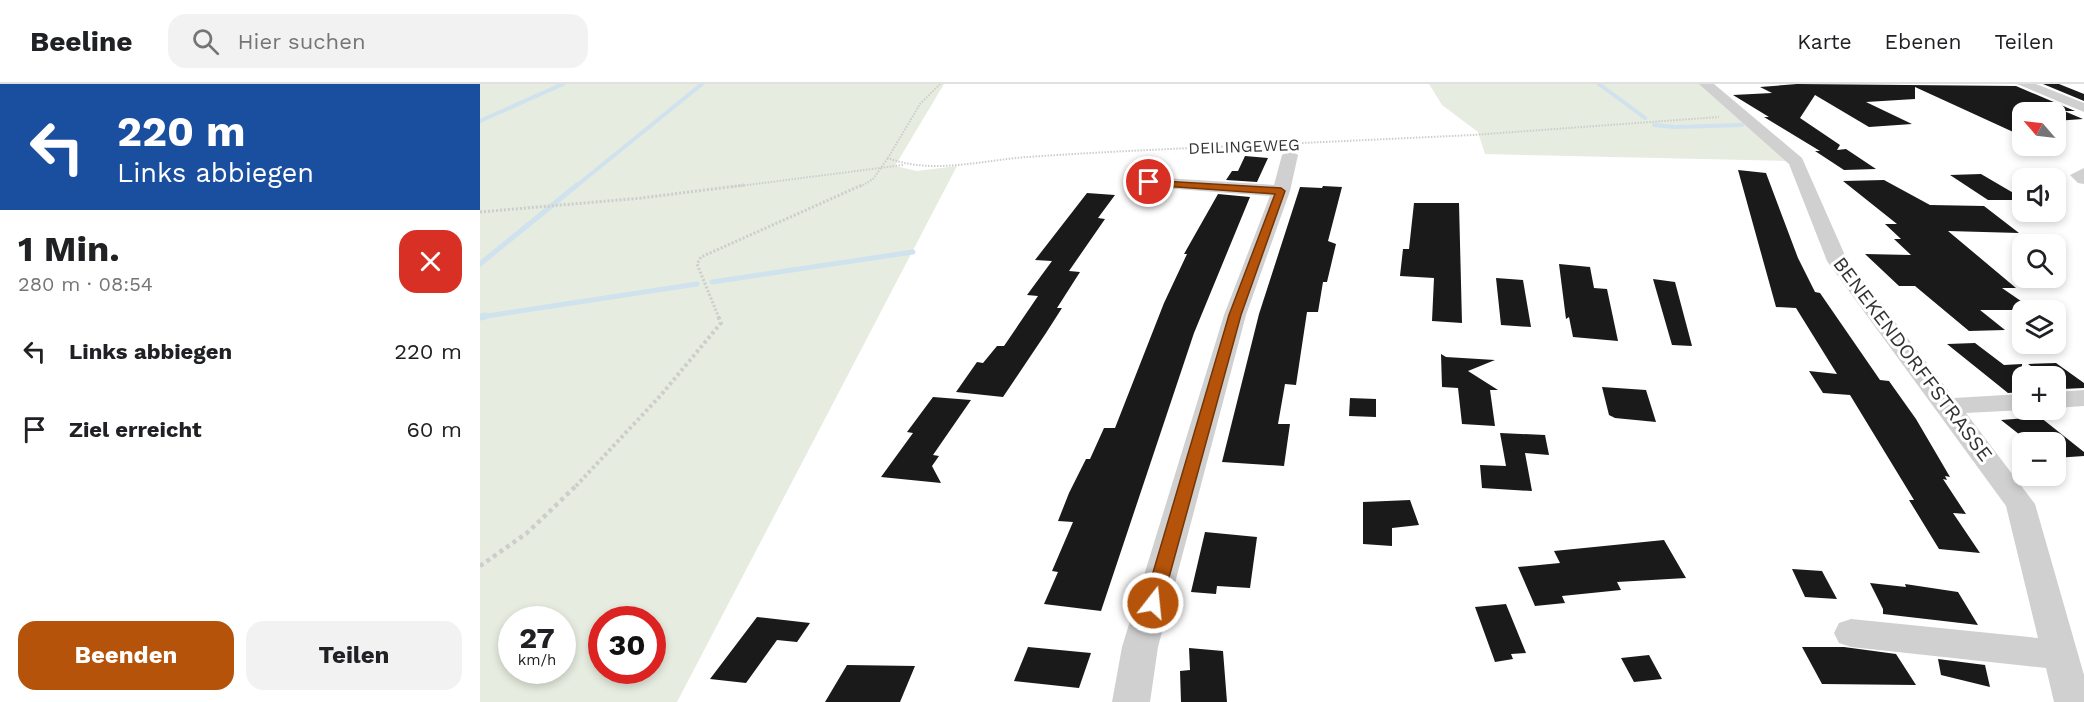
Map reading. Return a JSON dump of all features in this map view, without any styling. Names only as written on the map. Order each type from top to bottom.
[{"type":"street","name":"BENEKENDORFFSTRASSE","points":[[1706,84],[1797,162],[1837,261],[2020,504],[2073,702]]},
{"type":"street","points":[[2024,84],[2084,108]]},
{"type":"street","points":[[1131,702],[1140,647],[1235,315],[1281,191],[1289,147]]},
{"type":"street","points":[[2084,173],[2079,175],[2084,179]]},
{"type":"street","points":[[1149,182],[1281,191]]},
{"type":"street","points":[[2066,399],[2084,398]]},
{"type":"street","points":[[1947,406],[2012,403]]},
{"type":"street","points":[[1851,633],[2061,655]]},
{"type":"path","points":[[480,566],[496,558],[562,501],[676,381],[721,323],[697,264],[701,256],[873,179],[883,168],[920,104],[940,84]]},
{"type":"path","name":"DEILINGEWEG","points":[[888,158],[906,165],[941,165],[1027,157],[1289,147],[1694,119]]},
{"type":"path","points":[[480,212],[642,198],[906,165]]},
{"type":"shaded area","points":[[480,84],[944,84],[895,166],[917,171],[957,166],[677,702],[480,702]]},
{"type":"shaded area","points":[[1429,84],[1701,84],[1788,161],[1485,154],[1478,132],[1442,105]]},
{"type":"building","points":[[1797,84],[2016,86],[2054,102],[2012,102],[2012,131],[1915,87],[1915,99],[1866,102],[1912,124],[1869,127],[1815,95],[1800,118],[1840,145],[1837,150],[1846,149],[1876,169],[1844,170],[1815,151],[1820,151],[1733,95],[1772,93],[1760,87]]},
{"type":"building","points":[[2043,84],[2059,84],[2084,94],[2084,101]]},
{"type":"building","points":[[2066,112],[2083,119],[2066,120]]},
{"type":"building","points":[[1245,156],[1268,158],[1257,182],[1226,180],[1232,171],[1238,171]]},
{"type":"building","points":[[1738,170],[1766,173],[1798,258],[1815,292],[1820,293],[1880,380],[1889,381],[1916,419],[1950,477],[1945,476],[1947,480],[1943,479],[1966,514],[1953,513],[1980,553],[1939,549],[1909,500],[1914,500],[1850,395],[1823,393],[1809,371],[1837,374],[1796,308],[1776,307]]},
{"type":"building","points":[[1981,174],[2012,192],[2012,200],[1988,200],[1950,175]]},
{"type":"building","points":[[1884,180],[1930,205],[1984,206],[2019,233],[1948,231],[2012,285],[2012,288],[2002,288],[2019,300],[2012,300],[2012,310],[1980,310],[2005,330],[1969,331],[1915,286],[1899,286],[1865,254],[1911,255],[1894,239],[1901,239],[1885,224],[1897,224],[1843,181]]},
{"type":"building","points":[[1323,186],[1342,187],[1328,241],[1336,244],[1327,282],[1323,282],[1318,312],[1307,312],[1296,385],[1285,384],[1278,424],[1290,424],[1284,466],[1222,462],[1259,314],[1300,187],[1322,188]]},
{"type":"building","points":[[1087,193],[1115,195],[1098,218],[1105,219],[1069,271],[1080,272],[1057,308],[1062,308],[1046,333],[1003,397],[956,392],[977,362],[983,363],[997,346],[1004,346],[1038,296],[1027,295],[1052,261],[1035,260]]},
{"type":"building","points":[[1218,194],[1250,197],[1194,333],[1101,611],[1044,604],[1058,572],[1052,571],[1073,522],[1058,521],[1069,493],[1086,459],[1090,459],[1104,428],[1115,428],[1164,303],[1187,254],[1184,254]]},
{"type":"building","points":[[1414,203],[1459,203],[1462,323],[1432,321],[1434,278],[1400,276],[1403,249],[1409,249]]},
{"type":"building","points":[[1559,264],[1590,267],[1594,288],[1607,289],[1618,341],[1573,337],[1569,317],[1566,319]]},
{"type":"building","points":[[1496,278],[1523,280],[1531,327],[1501,325]]},
{"type":"building","points":[[1653,279],[1675,282],[1692,346],[1672,345]]},
{"type":"building","points":[[1975,343],[2004,365],[2022,364],[2022,366],[2012,366],[2012,393],[2008,393],[1947,344]]},
{"type":"building","points":[[1441,354],[1446,357],[1495,360],[1468,371],[1498,390],[1490,390],[1495,426],[1462,424],[1458,388],[1442,387]]},
{"type":"building","points":[[2056,363],[2060,366],[2031,366],[2028,364]]},
{"type":"building","points":[[2066,370],[2084,383],[2084,388],[2066,389]]},
{"type":"building","points":[[1602,387],[1646,390],[1656,422],[1615,418],[1609,415]]},
{"type":"building","points":[[933,397],[971,400],[933,455],[939,456],[932,466],[941,483],[881,477],[913,433],[907,432]]},
{"type":"building","points":[[1350,398],[1376,399],[1376,417],[1349,416]]},
{"type":"building","points":[[2001,420],[2044,420],[2059,432],[2016,432]]},
{"type":"building","points":[[1500,433],[1545,435],[1549,455],[1525,453],[1532,491],[1482,488],[1480,465],[1506,466]]},
{"type":"building","points":[[2066,438],[2084,452],[2084,456],[2066,457]]},
{"type":"building","points":[[1410,500],[1419,525],[1392,528],[1392,546],[1363,544],[1363,502]]},
{"type":"building","points":[[1205,532],[1257,537],[1250,588],[1217,586],[1216,594],[1191,592]]},
{"type":"building","points":[[1664,540],[1686,578],[1617,582],[1621,590],[1562,596],[1565,603],[1535,606],[1518,567],[1560,563],[1554,551]]},
{"type":"building","points":[[1792,569],[1822,571],[1837,599],[1805,597]]},
{"type":"building","points":[[1870,583],[1906,587],[1905,584],[1958,592],[1978,625],[1883,614],[1883,609]]},
{"type":"building","points":[[1506,604],[1526,653],[1511,654],[1513,659],[1495,662],[1475,607]]},
{"type":"building","points":[[757,617],[810,623],[797,642],[777,640],[746,683],[710,679]]},
{"type":"building","points":[[1028,647],[1091,653],[1079,688],[1014,681]]},
{"type":"building","points":[[1802,647],[1844,647],[1896,654],[1916,685],[1822,684]]},
{"type":"building","points":[[1189,648],[1223,651],[1227,702],[1181,702],[1180,671],[1190,670]]},
{"type":"building","points":[[1649,655],[1662,679],[1634,682],[1621,658]]},
{"type":"building","points":[[1938,659],[1985,665],[1990,687],[1941,675]]},
{"type":"building","points":[[847,665],[915,666],[900,702],[825,702]]},
{"type":"waterway","points":[[480,121],[563,84]]},
{"type":"waterway","points":[[575,187],[702,84]]},
{"type":"waterway","points":[[1599,84],[1645,118]]},
{"type":"waterway","points":[[1654,125],[1675,127],[1742,125]]},
{"type":"waterway","points":[[480,264],[577,185]]},
{"type":"waterway","points":[[712,282],[913,252]]},
{"type":"waterway","points":[[485,316],[480,317],[697,284]]},
{"type":"route","points":[[1149,182],[1281,191],[1235,315],[1153,603]]}]
